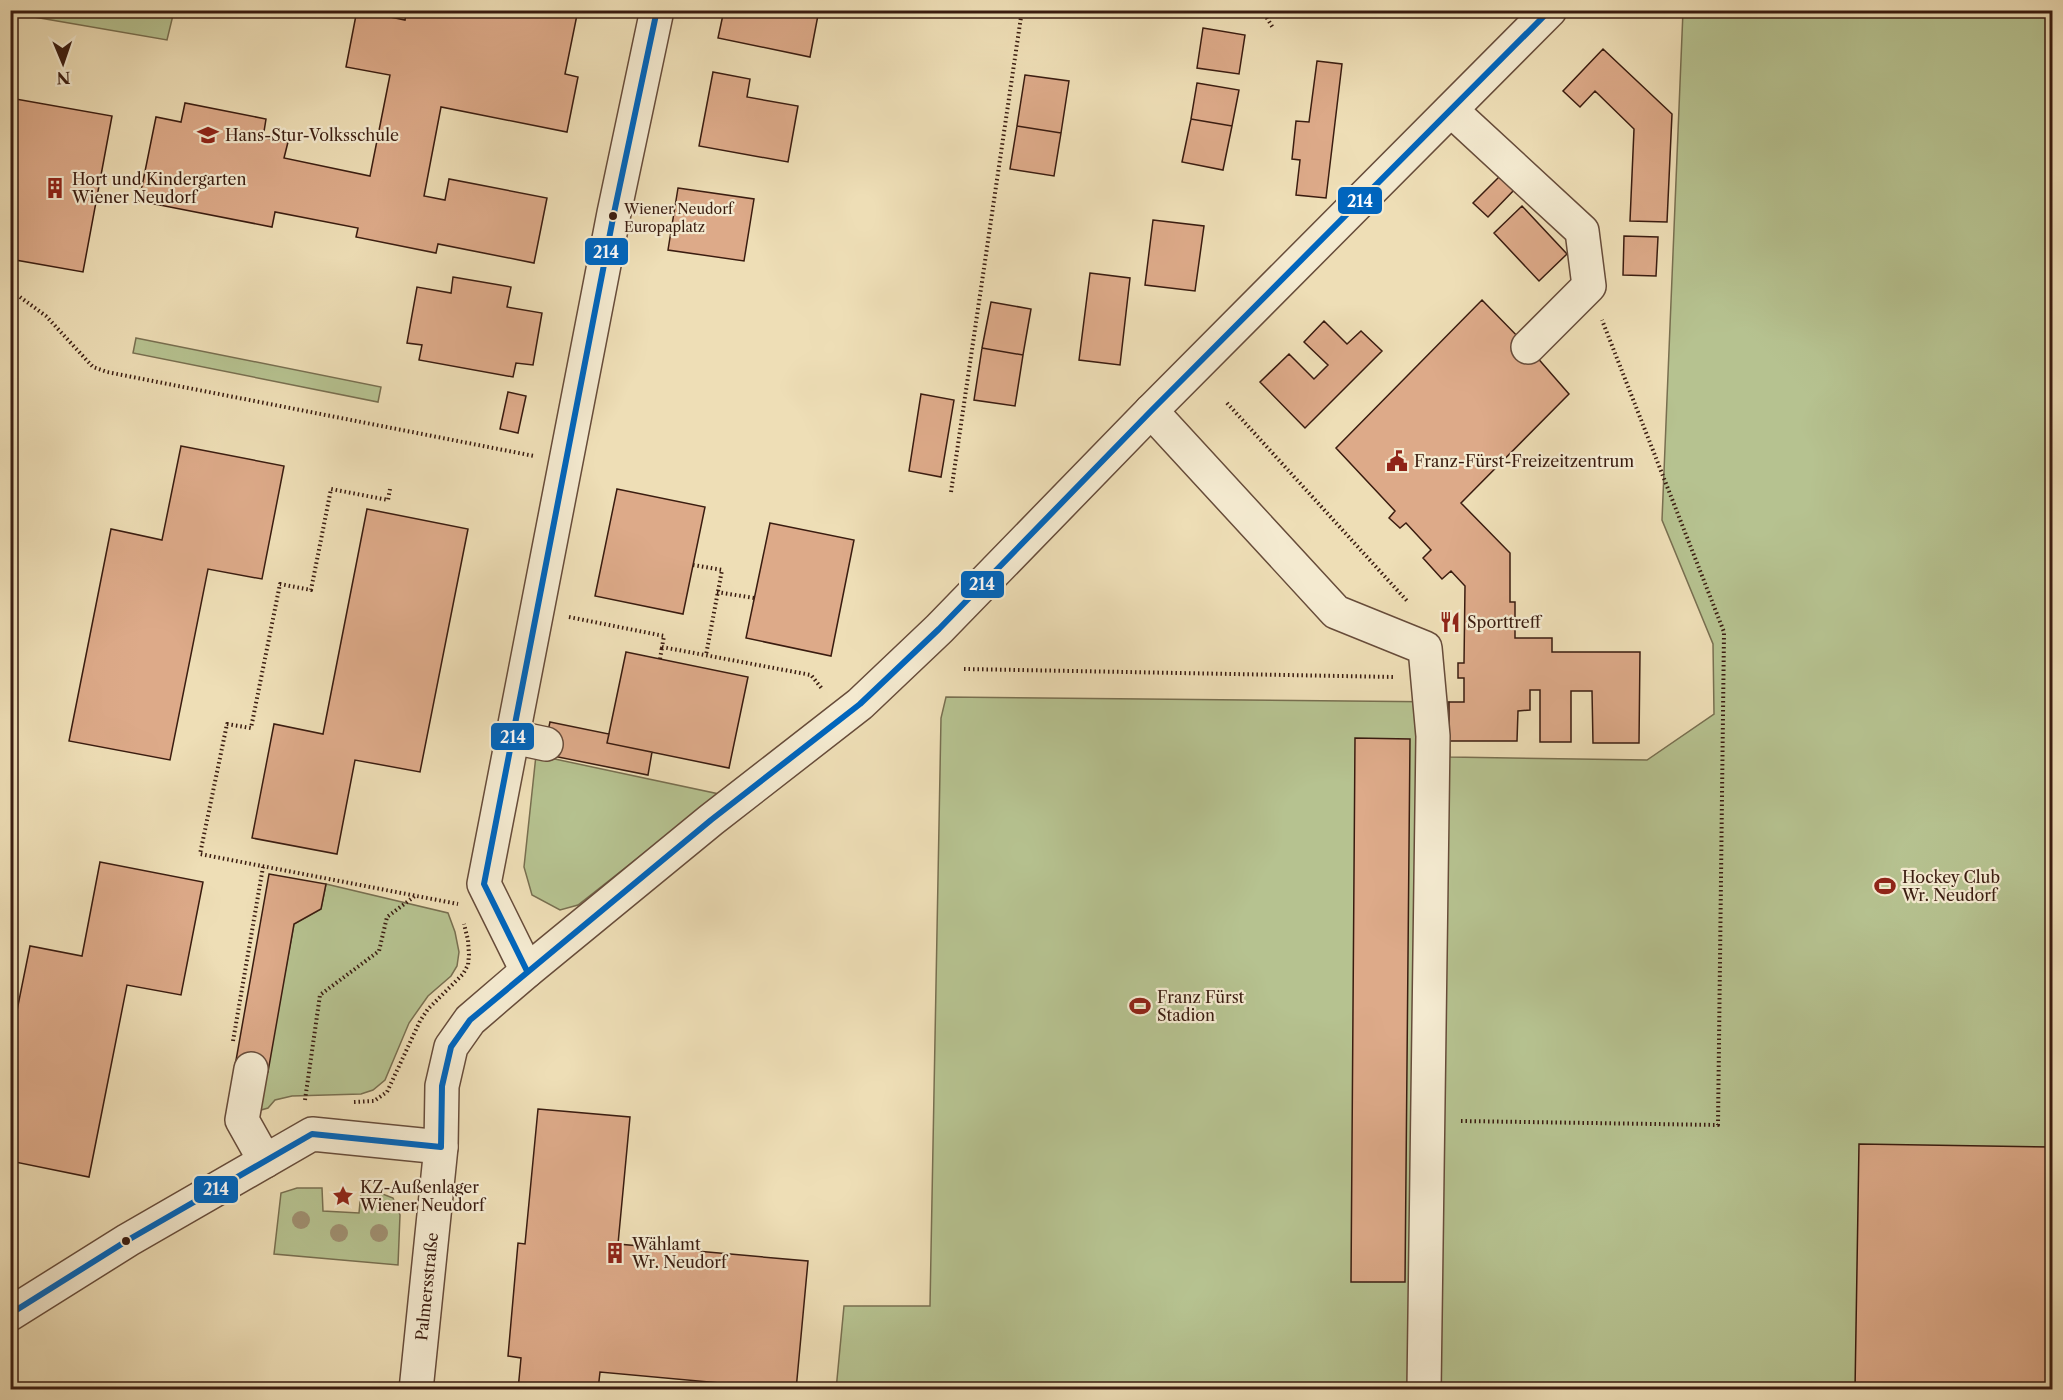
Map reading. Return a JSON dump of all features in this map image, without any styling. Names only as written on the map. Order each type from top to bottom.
[{"type":"street","points":[[527,971],[484,884],[614,213],[657,10]]},
{"type":"street","name":"Palmersstraße","points":[[416,1389],[441,1148],[442,1086],[452,1047],[470,1020],[711,820],[860,704],[939,629],[1151,411],[1451,110],[1533,16]]},
{"type":"street","points":[[1451,110],[1582,231],[1588,286],[1528,347]]},
{"type":"street","points":[[1151,411],[1336,612],[1426,663],[1433,736],[1424,1389]]},
{"type":"street","points":[[513,737],[546,744]]},
{"type":"street","points":[[241,1061],[242,1120],[265,1161]]},
{"type":"street","points":[[10,1314],[128,1240],[312,1134],[441,1148]]},
{"type":"path","points":[[951,492],[1022,10]]},
{"type":"path","points":[[1262,10],[1274,28]]},
{"type":"path","points":[[1428,1121],[1718,1125],[1724,632],[1588,286]]},
{"type":"path","points":[[20,297],[45,316],[93,366],[107,372],[534,456],[532,466]]},
{"type":"path","points":[[964,669],[1426,663],[1422,618],[1227,403]]},
{"type":"path","points":[[390,489],[388,500],[331,489],[311,590],[280,584],[251,728],[227,724],[201,854],[458,905]]},
{"type":"path","points":[[693,565],[722,570],[706,655]]},
{"type":"path","points":[[717,592],[754,598]]},
{"type":"path","points":[[537,610],[664,636],[660,659]]},
{"type":"path","points":[[662,647],[811,675],[845,716]]},
{"type":"path","points":[[241,1061],[263,867]]},
{"type":"path","points":[[305,1100],[320,995],[379,951],[387,917],[415,896]]},
{"type":"path","points":[[457,899],[461,913]]},
{"type":"path","points":[[347,1102],[374,1101],[387,1092],[420,1021],[428,1009],[463,974],[468,965],[468,940],[463,922]]},
{"type":"path","points":[[299,1102],[316,1101]]},
{"type":"green space","points":[[11,10],[174,11],[167,40]]},
{"type":"green space","points":[[1683,11],[2052,11],[2052,1389],[836,1390],[844,1306],[930,1306],[941,718],[946,697],[1449,702],[1450,757],[1647,760],[1714,714],[1713,644],[1662,520]]},
{"type":"green space","points":[[136,338],[381,387],[378,402],[133,353]]},
{"type":"green space","points":[[536,755],[719,794],[578,905],[560,910],[532,895],[524,867]]},
{"type":"green space","points":[[326,884],[448,913],[459,952],[457,966],[451,976],[428,996],[409,1023],[385,1080],[373,1090],[361,1094],[292,1096],[275,1100],[268,1108],[261,1110],[294,924],[321,909]]},
{"type":"green space","points":[[297,1188],[322,1188],[323,1211],[359,1213],[361,1192],[380,1193],[393,1198],[400,1215],[398,1265],[274,1254],[281,1193]]},
{"type":"building","name":"Hans-Stur-Volksschule","points":[[357,10],[405,20],[407,10],[578,10],[565,74],[578,77],[567,132],[441,107],[424,196],[445,200],[449,179],[547,198],[534,263],[438,244],[436,253],[356,237],[358,228],[275,212],[272,227],[139,201],[156,117],[181,122],[185,103],[266,119],[263,138],[288,142],[284,158],[370,176],[390,75],[346,67]]},
{"type":"building","points":[[724,10],[819,10],[810,57],[718,38]]},
{"type":"building","points":[[1203,28],[1245,35],[1239,74],[1197,68]]},
{"type":"building","points":[[1603,49],[1672,114],[1667,222],[1630,221],[1634,129],[1595,91],[1580,107],[1563,91]]},
{"type":"building","points":[[1317,61],[1342,64],[1326,198],[1296,195],[1300,160],[1292,159],[1296,121],[1309,122]]},
{"type":"building","points":[[713,72],[750,79],[747,97],[798,106],[788,162],[699,146]]},
{"type":"building","points":[[1025,75],[1069,81],[1061,133],[1017,126]]},
{"type":"building","points":[[1197,83],[1239,90],[1232,126],[1191,119]]},
{"type":"building","name":"Hort und Kindergarten Wiener Neudorf","points":[[10,98],[112,116],[83,272],[10,259]]},
{"type":"building","points":[[1191,119],[1232,126],[1223,170],[1182,162]]},
{"type":"building","points":[[1017,126],[1061,133],[1054,176],[1010,169]]},
{"type":"building","points":[[1502,174],[1516,188],[1488,217],[1473,203]]},
{"type":"building","points":[[678,188],[754,199],[744,261],[668,250]]},
{"type":"building","points":[[1522,206],[1567,254],[1539,281],[1494,233]]},
{"type":"building","points":[[1153,220],[1204,226],[1195,291],[1145,285]]},
{"type":"building","points":[[1624,236],[1658,237],[1656,276],[1623,275]]},
{"type":"building","points":[[1090,273],[1130,278],[1120,365],[1079,360]]},
{"type":"building","points":[[453,277],[511,287],[507,307],[542,313],[533,365],[516,363],[513,377],[419,360],[422,345],[407,343],[417,287],[451,293]]},
{"type":"building","name":"Franz-Fürst-Freizeitzentrum","points":[[1482,300],[1528,347],[1569,394],[1461,503],[1510,553],[1510,602],[1515,602],[1515,638],[1552,638],[1552,652],[1640,652],[1639,743],[1593,743],[1592,691],[1571,691],[1571,742],[1540,742],[1540,690],[1530,690],[1530,710],[1518,711],[1517,741],[1449,741],[1449,702],[1464,702],[1464,678],[1458,678],[1458,663],[1464,663],[1465,586],[1451,571],[1442,579],[1423,558],[1431,550],[1406,523],[1400,528],[1389,518],[1395,511],[1336,448]]},
{"type":"building","points":[[991,302],[1031,309],[1023,355],[982,348]]},
{"type":"building","points":[[1324,321],[1347,344],[1361,331],[1382,351],[1305,428],[1260,382],[1289,354],[1314,379],[1328,365],[1304,342]]},
{"type":"building","points":[[982,348],[1023,355],[1015,406],[974,400]]},
{"type":"building","points":[[508,392],[526,396],[518,433],[500,429]]},
{"type":"building","points":[[921,394],[954,400],[941,477],[909,471]]},
{"type":"building","points":[[181,446],[284,466],[262,579],[208,569],[170,760],[69,741],[111,529],[162,540]]},
{"type":"building","points":[[617,489],[705,507],[683,614],[595,596]]},
{"type":"building","points":[[367,509],[468,529],[420,772],[355,760],[337,854],[252,838],[274,724],[323,734]]},
{"type":"building","points":[[770,523],[854,540],[831,656],[746,638]]},
{"type":"building","points":[[626,652],[748,677],[729,768],[607,743]]},
{"type":"building","points":[[550,722],[609,734],[607,743],[652,752],[648,775],[543,754]]},
{"type":"building","points":[[1355,738],[1410,739],[1405,1282],[1351,1282]]},
{"type":"building","points":[[100,862],[203,882],[181,995],[127,985],[89,1177],[10,1161],[10,1045],[30,946],[82,956]]},
{"type":"building","points":[[269,874],[326,884],[321,909],[294,924],[268,1072],[235,1066]]},
{"type":"building","name":"Wählamt Wr. Neudorf","points":[[538,1109],[630,1117],[618,1244],[808,1261],[796,1390],[600,1372],[598,1390],[518,1390],[521,1358],[508,1356],[518,1243],[525,1244]]},
{"type":"building","points":[[1859,1144],[2052,1147],[2052,1390],[1855,1390]]},
{"type":"transit line","name":"214","points":[[527,971],[484,884],[614,213],[657,10]]},
{"type":"transit line","name":"214","points":[[441,1147],[442,1086],[451,1047],[470,1020],[711,820],[860,704],[939,629],[1151,411],[1550,10]]},
{"type":"transit line","name":"214","points":[[10,1314],[128,1240],[312,1134],[441,1147]]},
{"type":"place","name":"Hans-Stur-Volksschule","points":[[208,135]]},
{"type":"place","name":"Hort und Kindergarten Wiener Neudorf","points":[[55,188]]},
{"type":"place","name":"Wiener Neudorf Europaplatz","points":[[613,216]]},
{"type":"place","name":"Franz-Fürst-Freizeitzentrum","points":[[1397,461]]},
{"type":"place","name":"Sporttreff","points":[[1450,622]]},
{"type":"place","name":"Hockey Club Wr. Neudorf","points":[[1885,886]]},
{"type":"place","name":"Franz Fürst Stadion","points":[[1140,1006]]},
{"type":"place","name":"KZ-Außenlager Wiener Neudorf","points":[[343,1196]]},
{"type":"place","name":"Wählamt Wr. Neudorf","points":[[615,1253]]}]
